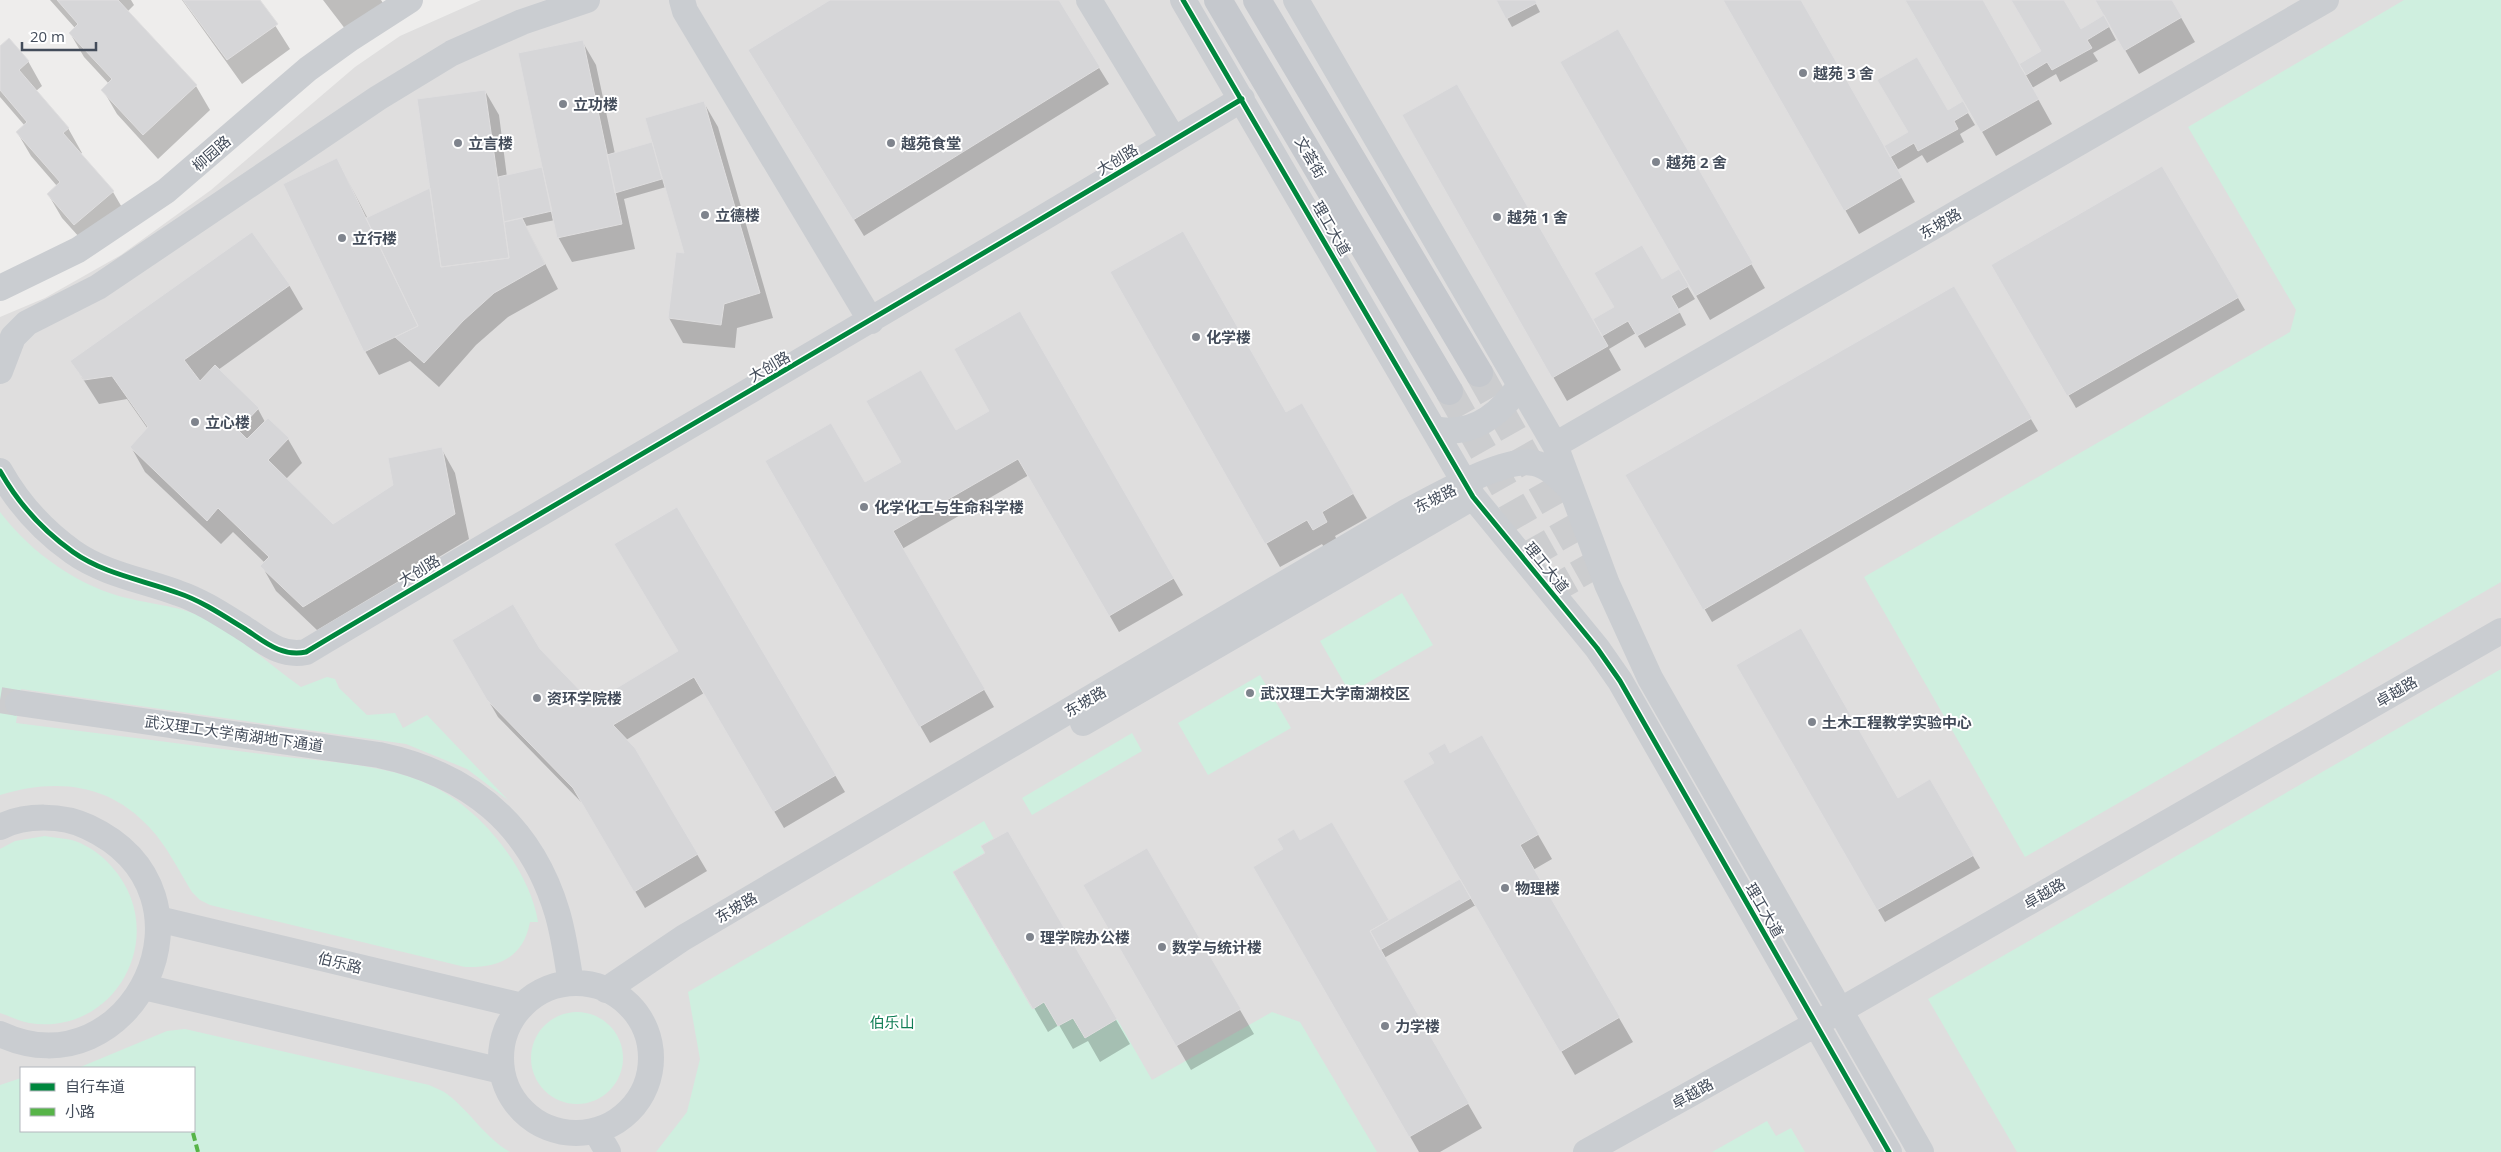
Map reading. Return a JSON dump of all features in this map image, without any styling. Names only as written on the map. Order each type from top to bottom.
[{"type":"main road","name":"文荟街","points":[[1218,0],[1449,391]]},
{"type":"main road","points":[[1257,0],[1479,373]]},
{"type":"street","name":"柳园路","points":[[0,288],[78,250],[166,191],[308,69],[350,38],[410,0]]},
{"type":"street","points":[[0,371],[13,337],[27,324],[98,287],[378,98],[452,53],[522,22],[587,0]]},
{"type":"street","points":[[682,0],[685,11],[871,321]]},
{"type":"street","points":[[1089,0],[1174,140]]},
{"type":"street","name":"理工大道","points":[[1183,0],[1469,490],[1597,648],[1620,681],[1889,1152]]},
{"type":"street","name":"理工大道","points":[[1296,0],[1555,445],[1608,584],[1650,678],[1921,1152]]},
{"type":"street","name":"东坡路","points":[[1555,445],[2326,0]]},
{"type":"street","name":"大创路","points":[[0,471],[28,513],[74,553],[99,567],[181,593],[282,652],[297,654],[306,652],[514,528],[871,321],[1242,99]]},
{"type":"street","points":[[1434,429],[1445,432],[1462,431],[1484,422],[1503,406],[1520,385]]},
{"type":"street","name":"东坡路","points":[[614,994],[693,950],[1469,490],[1505,465],[1528,462],[1546,468],[1572,490]]},
{"type":"street","name":"卓越路","points":[[1586,1152],[1839,1011],[2501,631]]},
{"type":"street","name":"武汉理工大学南湖地下通道","points":[[18,703],[379,755],[422,766],[447,776],[489,805],[514,830],[533,858],[558,913],[571,983]]},
{"type":"street","points":[[0,827],[28,819],[54,818],[80,823],[103,834],[124,850],[140,870],[152,893],[158,918],[158,942],[154,965],[144,987],[129,1008],[116,1019],[87,1037],[62,1044],[36,1044],[10,1039],[0,1034]]},
{"type":"street","name":"伯乐路","points":[[158,918],[522,1006]]},
{"type":"street","points":[[571,983],[589,985],[614,994],[632,1009],[647,1035],[651,1050],[648,1080],[634,1107],[602,1142],[565,1133],[536,1122],[514,1100],[506,1086],[502,1071],[501,1057],[504,1037],[513,1018],[522,1006],[544,990],[571,983]]},
{"type":"street","points":[[144,987],[502,1071]]},
{"type":"shaded area","name":"武汉理工大学南湖校区","points":[[481,0],[2501,0],[2501,1152],[0,1152],[0,317],[45,298],[121,255],[211,190],[355,67],[400,36]]},
{"type":"green space","points":[[2404,0],[2501,0],[2501,582],[2025,857],[1864,577],[2290,332],[2296,310],[2188,127]]},
{"type":"green space","points":[[0,512],[12,527],[42,555],[75,577],[93,587],[112,594],[182,610],[202,617],[235,637],[301,687],[327,677],[335,679],[339,688],[367,715],[395,713],[403,728],[427,715],[508,800],[467,769],[406,744],[21,689],[16,723],[356,765],[394,772],[430,785],[466,808],[484,824],[513,861],[525,881],[538,922],[530,922],[522,944],[508,958],[499,963],[465,967],[210,905],[200,900],[192,892],[167,851],[150,828],[117,801],[81,788],[61,786],[41,787],[0,795]]},
{"type":"green space","points":[[1402,593],[1433,645],[1350,693],[1320,641]]},
{"type":"green space","points":[[2501,669],[2501,1152],[2017,1152],[1928,999]]},
{"type":"green space","points":[[1260,675],[1291,728],[1208,775],[1178,723]]},
{"type":"green space","points":[[1132,733],[1142,751],[1032,815],[1022,798]]},
{"type":"green space","name":"伯乐山","points":[[984,821],[994,839],[981,846],[985,853],[953,872],[1032,1009],[1044,1002],[1073,1018],[1085,1038],[1117,1019],[1152,1080],[1272,1012],[1300,1022],[1377,1152],[656,1152],[687,1112],[700,1059],[688,992]]},
{"type":"green space","points":[[45,836],[68,839],[80,843],[95,852],[112,867],[129,893],[136,921],[135,949],[126,975],[109,997],[87,1014],[60,1023],[29,1023],[0,1013],[0,849],[15,841]]},
{"type":"green space","points":[[577,1012],[594,1016],[609,1026],[619,1041],[623,1058],[619,1075],[609,1090],[594,1100],[577,1104],[560,1100],[545,1090],[535,1075],[531,1058],[535,1041],[545,1026],[560,1016]]},
{"type":"green space","points":[[185,1029],[429,1085],[445,1093],[455,1101],[492,1139],[510,1152],[0,1152],[0,1085],[20,1078],[20,1132],[195,1132],[195,1067],[80,1067],[167,1031]]},
{"type":"green space","points":[[1767,1121],[1776,1136],[1791,1128],[1805,1152],[1712,1152]]},
{"type":"building","points":[[57,0],[118,0],[197,85],[143,135],[101,90],[112,79],[69,33],[78,24]]},
{"type":"building","points":[[183,0],[260,0],[278,24],[227,60]]},
{"type":"building","name":"越苑食堂","points":[[830,0],[1059,0],[1100,67],[853,220],[748,50]]},
{"type":"building","points":[[1496,0],[1535,0],[1537,3],[1506,19]]},
{"type":"building","name":"越苑 3 舍","points":[[1723,0],[1801,0],[1902,177],[1844,211]]},
{"type":"building","points":[[1905,0],[1983,0],[2039,99],[1981,132]]},
{"type":"building","points":[[2011,0],[2064,0],[2081,29],[2104,15],[2110,26],[2087,40],[2092,48],[2052,70],[2047,62],[2026,75],[2019,64],[2041,51]]},
{"type":"building","points":[[2095,0],[2172,0],[2182,17],[2124,51]]},
{"type":"building","name":"越苑 2 舍","points":[[1618,29],[1753,263],[1695,296],[1560,62]]},
{"type":"building","points":[[9,38],[29,61],[19,70],[69,128],[63,133],[114,191],[74,225],[47,194],[60,182],[16,132],[27,122],[0,90],[0,46]]},
{"type":"building","name":"立功楼","points":[[583,40],[622,224],[557,238],[518,53]]},
{"type":"building","points":[[1917,57],[1948,110],[1963,101],[1969,112],[1954,121],[1958,129],[1918,151],[1914,143],[1890,157],[1884,146],[1908,132],[1877,80]]},
{"type":"building","name":"越苑 1 舍","points":[[1457,84],[1608,346],[1552,378],[1402,115]]},
{"type":"building","name":"立言楼","points":[[485,90],[509,258],[441,267],[417,99]]},
{"type":"building","name":"立德楼","points":[[704,101],[760,293],[724,304],[721,325],[668,318],[676,252],[684,253],[645,118]]},
{"type":"building","points":[[652,142],[662,179],[615,193],[607,155]]},
{"type":"building","name":"立行楼","points":[[337,158],[418,326],[364,352],[283,184]]},
{"type":"building","points":[[2162,166],[2239,297],[2067,396],[1991,265]]},
{"type":"building","points":[[542,167],[552,211],[504,222],[498,177]]},
{"type":"building","points":[[430,188],[441,267],[509,258],[504,222],[522,218],[545,264],[494,293],[463,321],[424,363],[395,337],[418,326],[366,218]]},
{"type":"building","name":"化学楼","points":[[1183,231],[1286,412],[1302,403],[1354,493],[1322,512],[1327,522],[1313,530],[1307,520],[1265,544],[1110,272]]},
{"type":"building","name":"立心楼","points":[[252,232],[290,285],[184,360],[200,381],[215,365],[259,408],[238,430],[247,439],[268,418],[289,438],[268,460],[333,524],[393,485],[388,458],[442,447],[455,514],[303,607],[260,566],[269,557],[218,508],[207,521],[130,447],[148,427],[112,376],[84,380],[70,361]]},
{"type":"building","points":[[1642,245],[1662,279],[1679,269],[1689,286],[1671,296],[1680,312],[1637,336],[1628,321],[1602,336],[1593,319],[1614,307],[1594,273]]},
{"type":"building","points":[[1954,286],[2032,418],[1703,610],[1625,475]]},
{"type":"building","name":"化学化工与生命科学楼","points":[[1020,311],[1174,578],[1109,616],[1018,459],[893,531],[985,689],[919,727],[765,461],[831,423],[865,482],[901,462],[866,401],[921,370],[956,430],[989,411],[954,349]]},
{"type":"building","name":"资环学院楼","points":[[677,507],[836,775],[773,812],[694,677],[613,725],[635,748],[698,854],[634,892],[573,788],[487,700],[452,640],[513,604],[540,649],[592,703],[678,651],[614,544]]},
{"type":"building","name":"土木工程教学实验中心","points":[[1801,628],[1898,798],[1930,779],[1974,855],[1877,910],[1736,665]]},
{"type":"building","name":"物理楼","points":[[1482,735],[1539,834],[1520,845],[1620,1017],[1560,1052],[1403,781],[1434,763],[1428,753],[1445,743],[1450,753]]},
{"type":"building","name":"力学楼","points":[[1332,822],[1389,920],[1370,931],[1469,1103],[1409,1137],[1253,867],[1283,849],[1277,839],[1294,829],[1300,840]]},
{"type":"building","name":"理学院办公楼","points":[[1008,831],[1117,1019],[1085,1038],[1073,1018],[1058,1026],[1044,1002],[1033,1009],[953,872],[985,853],[981,846]]},
{"type":"building","name":"数学与统计楼","points":[[1147,848],[1241,1009],[1176,1046],[1083,885]]},
{"type":"building","points":[[1460,879],[1471,898],[1380,950],[1370,931]]},
{"type":"tunnel","points":[[1479,373],[1602,591]]},
{"type":"tunnel","points":[[1449,391],[1569,603]]},
{"type":"tunnel","points":[[0,700],[18,703]]},
{"type":"marked path","points":[[193,1133],[198,1152]]},
{"type":"cycle path","points":[[1183,0],[1473,497],[1597,648],[1620,681],[1889,1152]]},
{"type":"cycle path","points":[[0,471],[23,505],[41,525],[62,544],[85,560],[124,576],[165,588],[196,600],[266,643],[281,650],[297,653],[306,652],[1242,99]]},
{"type":"place","name":"越苑 3 舍","points":[[1803,73]]},
{"type":"place","name":"立功楼","points":[[563,104]]},
{"type":"place","name":"立言楼","points":[[458,143]]},
{"type":"place","name":"越苑食堂","points":[[891,143]]},
{"type":"place","name":"越苑 2 舍","points":[[1656,162]]},
{"type":"place","name":"立德楼","points":[[705,215]]},
{"type":"place","name":"越苑 1 舍","points":[[1497,217]]},
{"type":"place","name":"立行楼","points":[[342,238]]},
{"type":"place","name":"化学楼","points":[[1196,337]]},
{"type":"place","name":"立心楼","points":[[195,422]]},
{"type":"place","name":"化学化工与生命科学楼","points":[[864,507]]},
{"type":"place","name":"武汉理工大学南湖校区","points":[[1250,693]]},
{"type":"place","name":"资环学院楼","points":[[537,698]]},
{"type":"place","name":"土木工程教学实验中心","points":[[1812,722]]},
{"type":"place","name":"物理楼","points":[[1505,888]]},
{"type":"place","name":"理学院办公楼","points":[[1030,937]]},
{"type":"place","name":"数学与统计楼","points":[[1162,947]]},
{"type":"place","name":"力学楼","points":[[1385,1026]]}]
